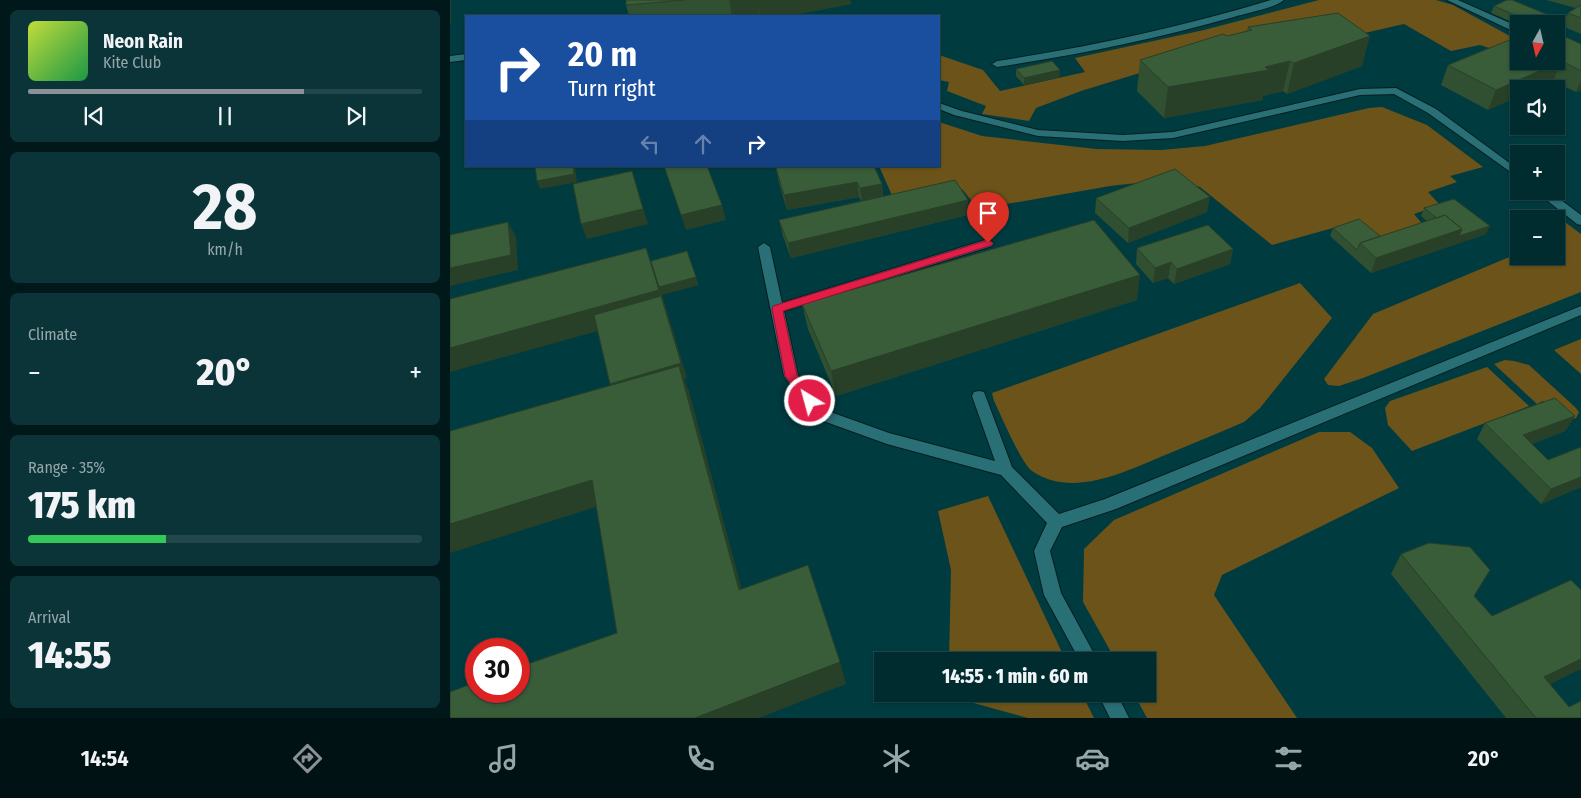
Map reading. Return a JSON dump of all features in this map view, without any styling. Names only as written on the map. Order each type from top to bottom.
[{"type":"street","points":[[997,64],[1050,57],[1168,33],[1280,0]]},
{"type":"street","points":[[1451,0],[1510,27]]},
{"type":"street","points":[[450,59],[465,56]]},
{"type":"street","points":[[940,106],[1038,134],[1123,138],[1173,135],[1360,92],[1396,91],[1432,111],[1510,168]]},
{"type":"street","points":[[1553,200],[1581,220]]},
{"type":"street","points":[[777,309],[988,243]]},
{"type":"street","points":[[764,247],[791,376],[820,414],[887,438],[1006,470]]},
{"type":"street","points":[[1084,652],[1054,594],[1042,551],[1056,522],[1110,504],[1581,310]]},
{"type":"street","points":[[979,396],[1006,470],[1056,522]]},
{"type":"street","points":[[1111,702],[1120,718]]},
{"type":"shaded area","points":[[1319,0],[1436,0],[1453,5],[1510,36],[1510,43],[1489,48],[1480,45],[1451,51],[1404,24],[1347,37],[1316,19],[1081,91],[1036,108],[1029,121],[982,114],[986,106],[947,91],[949,82],[940,80],[940,55],[983,70],[1000,91],[1085,72],[1075,58],[1204,30]]},
{"type":"shaded area","points":[[1382,107],[1427,125],[1483,167],[1450,176],[1457,182],[1428,192],[1440,205],[1414,214],[1425,227],[1380,239],[1358,221],[1272,245],[1200,187],[1173,179],[1110,186],[978,209],[962,189],[894,200],[879,167],[940,167],[940,122],[982,136],[1096,149],[1161,150],[1205,146],[1369,108]]},
{"type":"shaded area","points":[[1565,222],[1581,234],[1581,292],[1363,378],[1339,386],[1328,385],[1324,379],[1373,314],[1510,257],[1510,265],[1565,265]]},
{"type":"shaded area","points":[[1300,283],[1332,318],[1260,408],[1244,422],[1137,467],[1102,479],[1084,482],[1066,483],[1048,479],[1032,471],[1022,459],[992,393]]},
{"type":"shaded area","points":[[1581,339],[1581,374],[1554,350]]},
{"type":"shaded area","points":[[1505,360],[1529,365],[1575,407],[1579,412],[1576,418],[1566,421],[1543,401],[1537,404],[1494,364]]},
{"type":"shaded area","points":[[1487,367],[1529,406],[1412,451],[1388,425],[1385,408],[1390,401]]},
{"type":"shaded area","points":[[1319,432],[1350,432],[1372,448],[1399,488],[1222,575],[1214,595],[1297,718],[1147,718],[1138,702],[1156,702],[1156,652],[1111,652],[1083,602],[1084,549],[1114,520]]},
{"type":"shaded area","points":[[988,496],[1062,652],[949,652],[951,570],[938,511]]},
{"type":"shaded area","points":[[970,702],[1086,702],[1094,718],[1028,718]]},
{"type":"building","points":[[626,0],[685,0],[626,5]]},
{"type":"building","points":[[1507,0],[1512,0],[1548,15],[1515,15],[1494,6]]},
{"type":"building","points":[[1581,5],[1581,18],[1568,13]]},
{"type":"building","points":[[1338,13],[1370,36],[1294,63],[1290,61],[1265,67],[1269,70],[1168,87],[1140,60],[1223,34],[1227,36],[1252,30],[1248,27]]},
{"type":"building","points":[[1565,37],[1581,44],[1581,71],[1565,63]]},
{"type":"building","points":[[1510,40],[1510,70],[1542,70],[1519,80],[1510,80],[1510,84],[1496,90],[1448,65]]},
{"type":"building","points":[[1052,61],[1060,70],[1024,78],[1016,69]]},
{"type":"building","points":[[535,167],[573,167],[574,174],[537,181]]},
{"type":"building","points":[[664,167],[707,167],[722,205],[681,215]]},
{"type":"building","points":[[874,167],[882,184],[860,188],[857,182],[784,195],[776,168]]},
{"type":"building","points":[[1175,169],[1210,197],[1129,228],[1096,198]]},
{"type":"building","points":[[632,171],[643,209],[581,224],[573,184]]},
{"type":"building","points":[[955,180],[968,200],[788,243],[779,220]]},
{"type":"building","points":[[1454,199],[1490,226],[1459,236],[1462,229],[1445,215],[1437,218],[1424,208]]},
{"type":"building","points":[[1445,215],[1462,229],[1376,258],[1360,243]]},
{"type":"building","points":[[1359,219],[1380,236],[1360,243],[1357,250],[1333,228]]},
{"type":"building","points":[[1094,220],[1140,275],[831,371],[802,304]]},
{"type":"building","points":[[508,222],[511,255],[450,268],[450,235]]},
{"type":"building","points":[[1208,225],[1233,249],[1177,269],[1171,262],[1155,268],[1137,248]]},
{"type":"building","points":[[646,248],[659,290],[450,348],[450,299]]},
{"type":"building","points":[[687,251],[696,277],[659,287],[651,261]]},
{"type":"building","points":[[661,296],[681,363],[610,384],[594,315]]},
{"type":"building","points":[[679,366],[739,590],[808,565],[840,662],[695,718],[450,718],[450,692],[465,686],[465,703],[530,703],[530,663],[617,633],[592,480],[450,524],[450,431]]},
{"type":"building","points":[[1555,398],[1575,416],[1523,435],[1548,460],[1581,447],[1581,477],[1551,489],[1485,423]]},
{"type":"building","points":[[1429,543],[1470,547],[1490,570],[1474,596],[1492,616],[1571,580],[1581,590],[1581,659],[1544,677],[1569,707],[1581,701],[1581,718],[1536,718],[1401,554]]},
{"type":"route","points":[[810,401],[791,376],[777,309],[988,243]]}]
